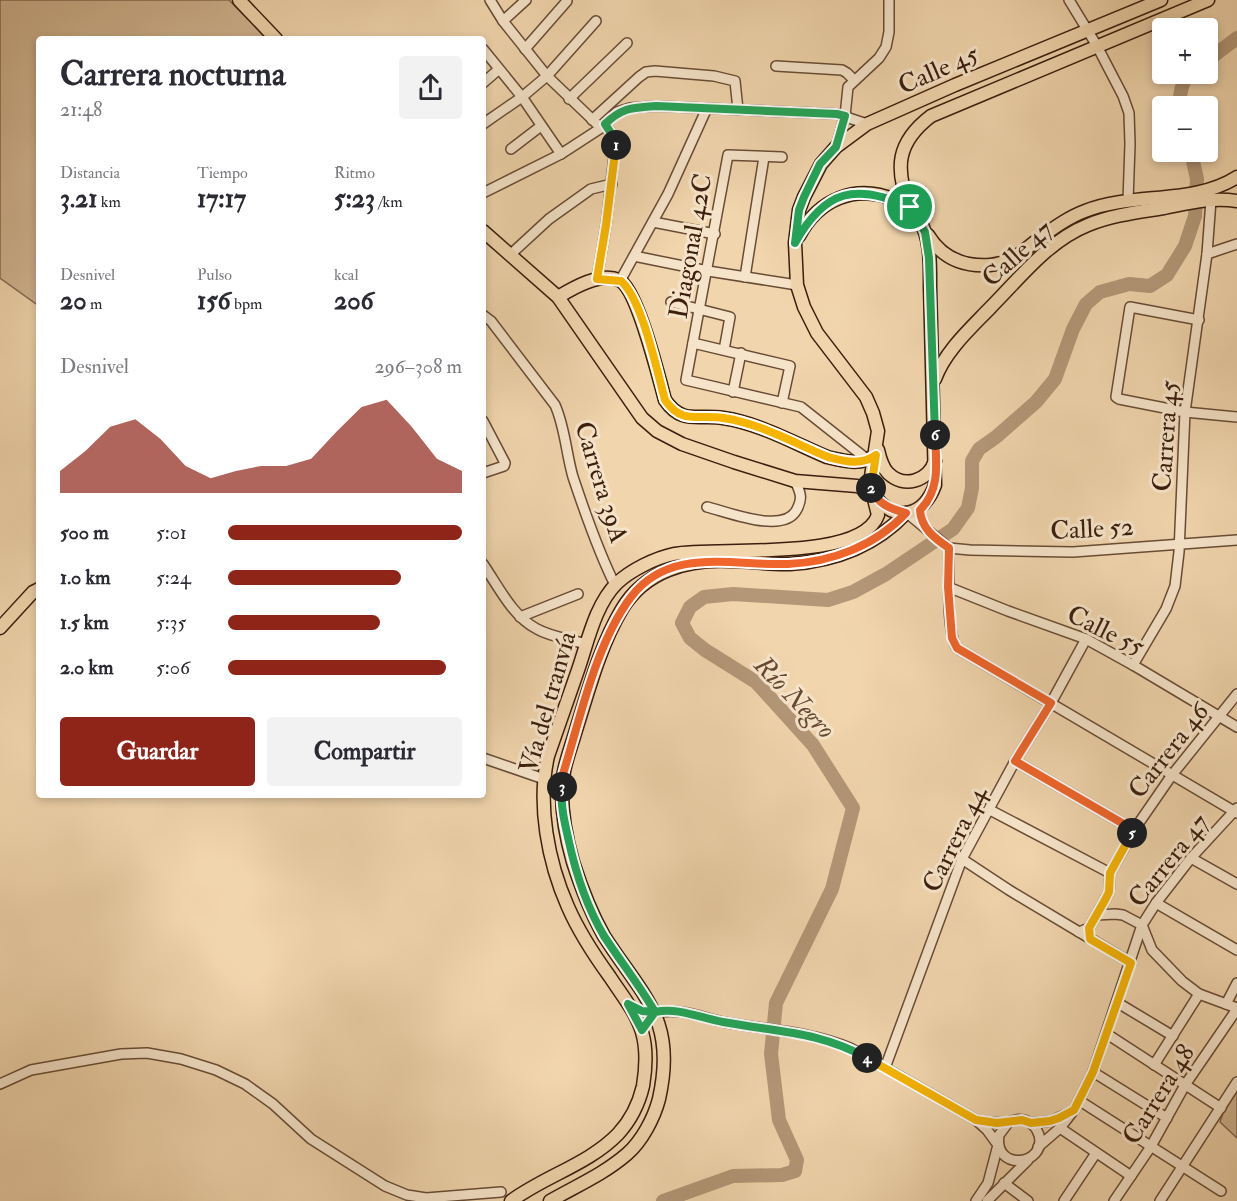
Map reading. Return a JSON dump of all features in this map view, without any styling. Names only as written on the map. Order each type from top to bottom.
[{"type":"main road","points":[[239,0],[273,36]]},
{"type":"main road","name":"Calle 45","points":[[873,454],[878,431],[866,397],[817,333],[804,307],[797,285],[795,243],[799,210],[820,164],[836,147],[867,124],[1161,0]]},
{"type":"main road","name":"Calle 45","points":[[925,232],[910,207],[902,186],[901,164],[904,146],[911,133],[921,123],[932,116],[1208,0]]},
{"type":"main road","name":"Calle 47","points":[[1208,197],[1237,177]]},
{"type":"main road","points":[[795,243],[804,226],[814,215],[829,202],[842,196],[872,193],[886,196],[910,207]]},
{"type":"main road","name":"Calle 47","points":[[925,232],[934,246],[946,257],[968,264],[987,265],[1004,263],[1018,257],[1061,223],[1086,211],[1128,201],[1164,202],[1208,197],[1237,201]]},
{"type":"main road","name":"Calle 47","points":[[934,383],[939,369],[964,335],[1047,250],[1088,225],[1164,202]]},
{"type":"main road","name":"Vía del tranvía","points":[[550,1201],[615,1164],[639,1140],[657,1106],[664,1056],[660,1025],[655,1012],[642,989],[603,934],[589,904],[573,860],[563,812],[563,774],[596,667],[613,626],[636,591],[670,568],[686,563],[728,560],[787,564],[833,558],[870,542],[928,499],[935,485],[936,460],[929,258],[925,232]]},
{"type":"main road","points":[[486,233],[558,297],[648,425],[690,448],[795,481],[857,486],[871,491],[880,502],[891,509],[911,512]]},
{"type":"main road","points":[[558,297],[597,279],[621,281],[628,288],[638,309],[665,400],[677,413],[689,417],[719,417],[740,421],[828,457],[857,462],[873,454]]},
{"type":"main road","points":[[873,454],[895,478],[903,481],[919,480],[926,476],[936,460]]},
{"type":"main road","points":[[871,491],[873,454]]},
{"type":"main road","name":"Vía del tranvía","points":[[506,1197],[597,1152],[620,1131],[636,1107],[643,1083],[646,1058],[642,1030],[628,1004],[592,952],[567,905],[548,835],[544,779],[548,756],[602,603],[615,585],[660,558],[700,551],[789,550],[817,546],[850,537],[864,530],[876,519],[877,507],[871,491]]},
{"type":"main road","points":[[0,628],[36,590]]},
{"type":"main road","points":[[628,1004],[642,1011],[655,1012]]},
{"type":"main road","points":[[642,1030],[655,1012]]},
{"type":"street","points":[[489,0],[547,76],[592,120],[603,126],[616,141],[612,184],[597,279]]},
{"type":"street","points":[[503,21],[526,0]]},
{"type":"street","points":[[836,147],[845,116],[849,87],[879,58],[886,47],[889,32],[889,0]]},
{"type":"street","points":[[1069,0],[1088,29],[1123,96],[1129,113],[1128,201]]},
{"type":"street","points":[[525,49],[567,1]]},
{"type":"street","points":[[486,122],[547,76],[596,21]]},
{"type":"street","points":[[569,99],[627,43]]},
{"type":"street","points":[[486,53],[522,97],[561,154]]},
{"type":"street","points":[[776,66],[842,70],[854,80]]},
{"type":"street","points":[[486,80],[498,70]]},
{"type":"street","points":[[592,120],[646,72],[714,76],[735,81],[738,111]]},
{"type":"street","points":[[829,114],[846,96]]},
{"type":"street","points":[[486,192],[561,154],[603,126],[617,112],[630,108],[656,106],[829,114],[845,116],[867,124]]},
{"type":"street","points":[[621,281],[684,160],[707,108]]},
{"type":"street","points":[[511,149],[542,126]]},
{"type":"street","name":"Diagonal 42C","points":[[733,392],[686,380],[728,155],[764,157]]},
{"type":"street","points":[[745,277],[764,157],[782,158]]},
{"type":"street","points":[[511,254],[557,213],[591,189],[612,184]]},
{"type":"street","name":"Carrera 45","points":[[1133,665],[1166,609],[1175,586],[1185,412],[1207,254],[1208,197]]},
{"type":"street","points":[[653,222],[715,234]]},
{"type":"street","points":[[1207,254],[1237,244]]},
{"type":"street","points":[[634,255],[708,271],[797,285]]},
{"type":"street","points":[[671,302],[730,317],[724,350]]},
{"type":"street","points":[[1199,320],[1130,307],[1117,399],[1185,412],[1237,417]]},
{"type":"street","name":"Carrera 39A","points":[[486,317],[546,392],[561,417],[573,476],[604,562],[615,585]]},
{"type":"street","points":[[693,343],[790,366],[782,403]]},
{"type":"street","points":[[741,353],[733,392],[801,407],[873,454]]},
{"type":"street","points":[[486,427],[505,463],[504,466],[486,472]]},
{"type":"street","points":[[707,507],[766,522],[787,520],[794,515],[801,501],[801,494],[795,481]]},
{"type":"street","points":[[911,512],[924,527],[949,548],[948,587],[954,645],[991,669],[1236,811]]},
{"type":"street","name":"Calle 52","points":[[949,548],[1062,552],[1237,540]]},
{"type":"street","points":[[486,568],[520,617],[539,631],[586,644]]},
{"type":"street","name":"Calle 55","points":[[948,587],[1086,639],[1237,727]]},
{"type":"street","points":[[520,617],[578,594]]},
{"type":"street","name":"Carrera 44","points":[[885,1068],[962,859],[1015,761],[1051,703],[1086,639]]},
{"type":"street","name":"Carrera 46","points":[[1089,928],[1109,892],[1110,873],[1134,830],[1172,775],[1237,694]]},
{"type":"street","points":[[486,759],[544,779]]},
{"type":"street","points":[[1015,761],[1134,830]]},
{"type":"street","points":[[990,810],[1110,873]]},
{"type":"street","name":"Carrera 47","points":[[1038,1147],[1060,1128],[1080,1101],[1118,1003],[1142,925],[1155,903],[1191,858],[1236,811]]},
{"type":"street","points":[[1191,858],[1237,884]]},
{"type":"street","points":[[962,859],[1131,963]]},
{"type":"street","points":[[1155,903],[1237,950]]},
{"type":"street","points":[[1097,915],[1123,915],[1142,925],[1152,950],[1182,981],[1199,994],[1237,1008]]},
{"type":"street","points":[[1079,932],[1089,928],[1090,939]]},
{"type":"street","points":[[1134,952],[1152,950]]},
{"type":"street","points":[[1226,1004],[1237,983]]},
{"type":"street","points":[[1154,1065],[1199,994]]},
{"type":"street","points":[[1118,1003],[1173,1036]]},
{"type":"street","name":"Carrera 48","points":[[1114,1201],[1150,1148],[1185,1085],[1237,1008]]},
{"type":"street","points":[[655,1012],[670,1010],[752,1027],[801,1033],[834,1042],[976,1120],[987,1130],[1003,1154],[1010,1159],[1020,1161],[1029,1158]]},
{"type":"street","points":[[1107,1034],[1221,1108]]},
{"type":"street","points":[[0,1084],[31,1071],[122,1054],[147,1053],[181,1059],[216,1070],[245,1084],[273,1104],[311,1139],[385,1186],[425,1199],[506,1197]]},
{"type":"street","points":[[1093,1072],[1167,1118]]},
{"type":"street","points":[[1164,1200],[1237,1082]]},
{"type":"street","points":[[1080,1101],[1150,1148],[1221,1191]]},
{"type":"street","points":[[976,1120],[1008,1122],[1022,1120],[1031,1123],[1050,1121],[1074,1110]]},
{"type":"street","points":[[976,1201],[988,1183],[999,1135],[1008,1122]]},
{"type":"street","points":[[987,1201],[1038,1147],[1039,1134],[1031,1123]]},
{"type":"street","points":[[1060,1128],[1131,1176]]},
{"type":"street","points":[[1064,1201],[1096,1153]]},
{"type":"street","points":[[1004,1183],[1028,1201]]},
{"type":"shaded area","points":[[0,0],[229,0],[264,36],[36,36],[36,304],[0,278]]},
{"type":"shaded area","points":[[1237,1091],[1237,1138],[1220,1122]]},
{"type":"waterway","name":"Río Negro","points":[[1218,52],[1237,38]]},
{"type":"waterway","name":"Río Negro","points":[[1181,96],[1184,84]]},
{"type":"waterway","name":"Río Negro","points":[[663,1201],[733,1176],[782,1175],[795,1171],[797,1160],[779,1120],[771,1054],[776,1003],[832,889],[853,808],[813,745],[756,682],[690,638],[682,623],[690,607],[704,597],[733,594],[828,600],[853,592],[886,574],[953,529],[968,508],[972,488],[972,461],[979,449],[1036,402],[1055,379],[1073,329],[1086,304],[1100,292],[1129,284],[1150,286],[1167,275],[1185,246],[1195,216],[1197,179],[1193,162]]},
{"type":"route","points":[[910,207],[886,196],[872,193],[842,196],[829,202],[814,215],[804,226],[795,243],[799,210],[804,197],[820,164],[836,147],[845,116],[656,106],[630,108],[617,112],[605,124],[616,141],[612,184],[597,279],[621,281],[628,288],[638,309],[665,400],[670,407],[682,416],[719,417],[740,421],[842,461],[857,462],[868,460],[876,455],[870,483],[871,491],[880,502],[891,509],[906,513],[888,530],[870,542],[833,558],[787,564],[728,560],[686,563],[670,568],[645,582],[623,608],[602,651],[563,774],[563,812],[573,860],[593,914],[603,934],[642,989],[655,1012],[642,1011],[628,1004],[642,1030],[655,1012],[670,1010],[721,1022],[811,1035],[850,1048],[976,1120],[997,1123],[1017,1119],[1031,1123],[1050,1121],[1074,1110],[1080,1101],[1093,1072],[1131,963],[1090,939],[1089,928],[1109,892],[1110,873],[1134,830],[1015,761],[1051,703],[954,645],[948,587],[949,548],[924,527],[920,518],[920,510],[933,492],[936,477],[932,335],[929,258],[925,232],[910,207]]}]
